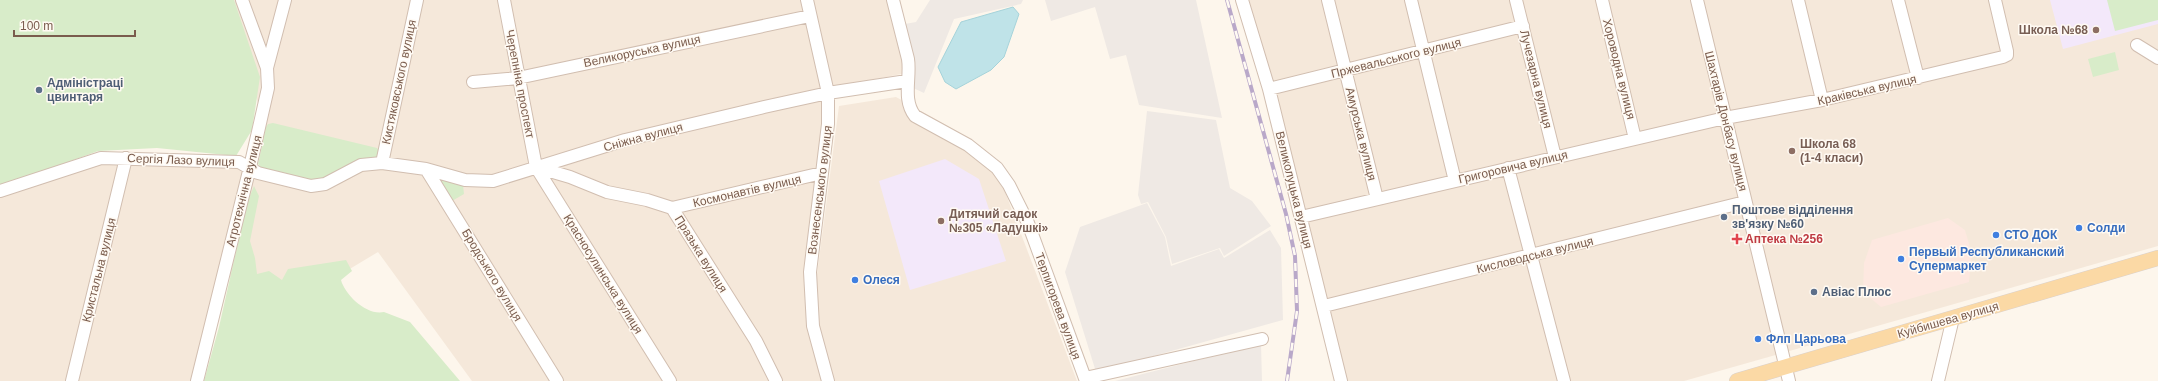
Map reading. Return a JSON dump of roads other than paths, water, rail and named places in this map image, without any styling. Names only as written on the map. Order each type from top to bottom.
[{"type":"main road","name":"Куйбишева вулиця","points":[[1737,381],[1787,374],[1954,318],[2158,258]]},
{"type":"street","points":[[242,0],[267,68]]},
{"type":"street","name":"Агротехнічна вулиця","points":[[197,381],[250,166],[268,88],[267,68],[285,0]]},
{"type":"street","name":"Кистяковського вулиця","points":[[382,163],[417,0]]},
{"type":"street","name":"Вознесенського вулиця","points":[[807,0],[828,93],[828,124],[810,272],[813,326],[828,381]]},
{"type":"street","name":"Терпигорева вулиця","points":[[892,0],[908,59],[909,67],[907,81],[910,106],[915,116],[968,145],[997,168],[1009,185],[1028,224],[1086,380]]},
{"type":"street","name":"Великолуцька вулиця","points":[[1242,0],[1269,89],[1324,306],[1340,381]]},
{"type":"street","name":"Амурська вулиця","points":[[1328,0],[1377,199]]},
{"type":"street","points":[[1411,0],[1455,181]]},
{"type":"street","name":"Лучезарна вулиця","points":[[1516,0],[1555,157]]},
{"type":"street","name":"Хороводна вулиця","points":[[1602,0],[1635,138]]},
{"type":"street","name":"Шахтарів Донбасу вулиця","points":[[1697,0],[1787,374]]},
{"type":"street","points":[[1798,0],[1822,100]]},
{"type":"street","points":[[1898,0],[1918,78]]},
{"type":"street","name":"Краківська вулиця","points":[[1725,118],[1822,100],[1918,78],[2007,55],[1995,0]]},
{"type":"street","name":"Черепніна проспект","points":[[507,1],[518,78],[536,167]]},
{"type":"street","name":"Великоруська вулиця","points":[[474,82],[518,78],[810,16]]},
{"type":"street","name":"Пржевальського вулиця","points":[[1269,89],[1523,26]]},
{"type":"street","points":[[2137,44],[2158,58]]},
{"type":"street","name":"Сніжна вулиця","points":[[382,163],[426,169],[465,180],[493,181],[625,140],[764,106],[828,93],[907,81]]},
{"type":"street","name":"Григоровича вулиця","points":[[1301,217],[1725,118]]},
{"type":"street","name":"Сергія Лазо вулиця","points":[[0,191],[101,158],[239,162],[250,166],[258,173],[311,186],[325,184],[361,166],[382,163]]},
{"type":"street","name":"Кристальна вулиця","points":[[72,381],[126,158]]},
{"type":"street","name":"Празька вулиця","points":[[536,167],[570,176],[607,192],[647,200],[672,208],[756,341],[776,381]]},
{"type":"street","name":"Красносулинська вулиця","points":[[536,167],[670,381]]},
{"type":"street","points":[[1508,168],[1564,381]]},
{"type":"street","name":"Бродського вулиця","points":[[426,169],[557,381]]},
{"type":"street","name":"Космонавтів вулиця","points":[[672,208],[822,173]]},
{"type":"street","name":"Кисловодська вулиця","points":[[1324,306],[1745,202]]},
{"type":"street","points":[[1938,381],[1954,318]]},
{"type":"street","points":[[1086,380],[1262,339]]},
{"type":"water","points":[[1013,7],[1019,14],[1004,57],[991,70],[956,89],[945,82],[938,67],[961,22]]},
{"type":"railway","points":[[1227,0],[1286,214],[1295,256],[1297,311],[1287,381]]},
{"type":"place","name":"Школа №68","points":[[2096,30]]},
{"type":"place","name":"Адміністраці цвинтаря","points":[[39,90]]},
{"type":"place","name":"Школа 68 (1-4 класи)","points":[[1792,151]]},
{"type":"place","name":"Поштове відділення зв'язку №60","points":[[1724,217]]},
{"type":"place","name":"Дитячий садок №305 «Ладушкі»","points":[[941,221]]},
{"type":"place","name":"Солди","points":[[2079,228]]},
{"type":"place","name":"СТО ДОК","points":[[1996,235]]},
{"type":"place","name":"Аптека №256","points":[[1737,239]]},
{"type":"place","name":"Первый Республиканский Супермаркет","points":[[1901,259]]},
{"type":"place","name":"Олеся","points":[[855,280]]},
{"type":"place","name":"Авіас Плюс","points":[[1814,292]]},
{"type":"place","name":"Флп Царьова","points":[[1758,339]]}]
